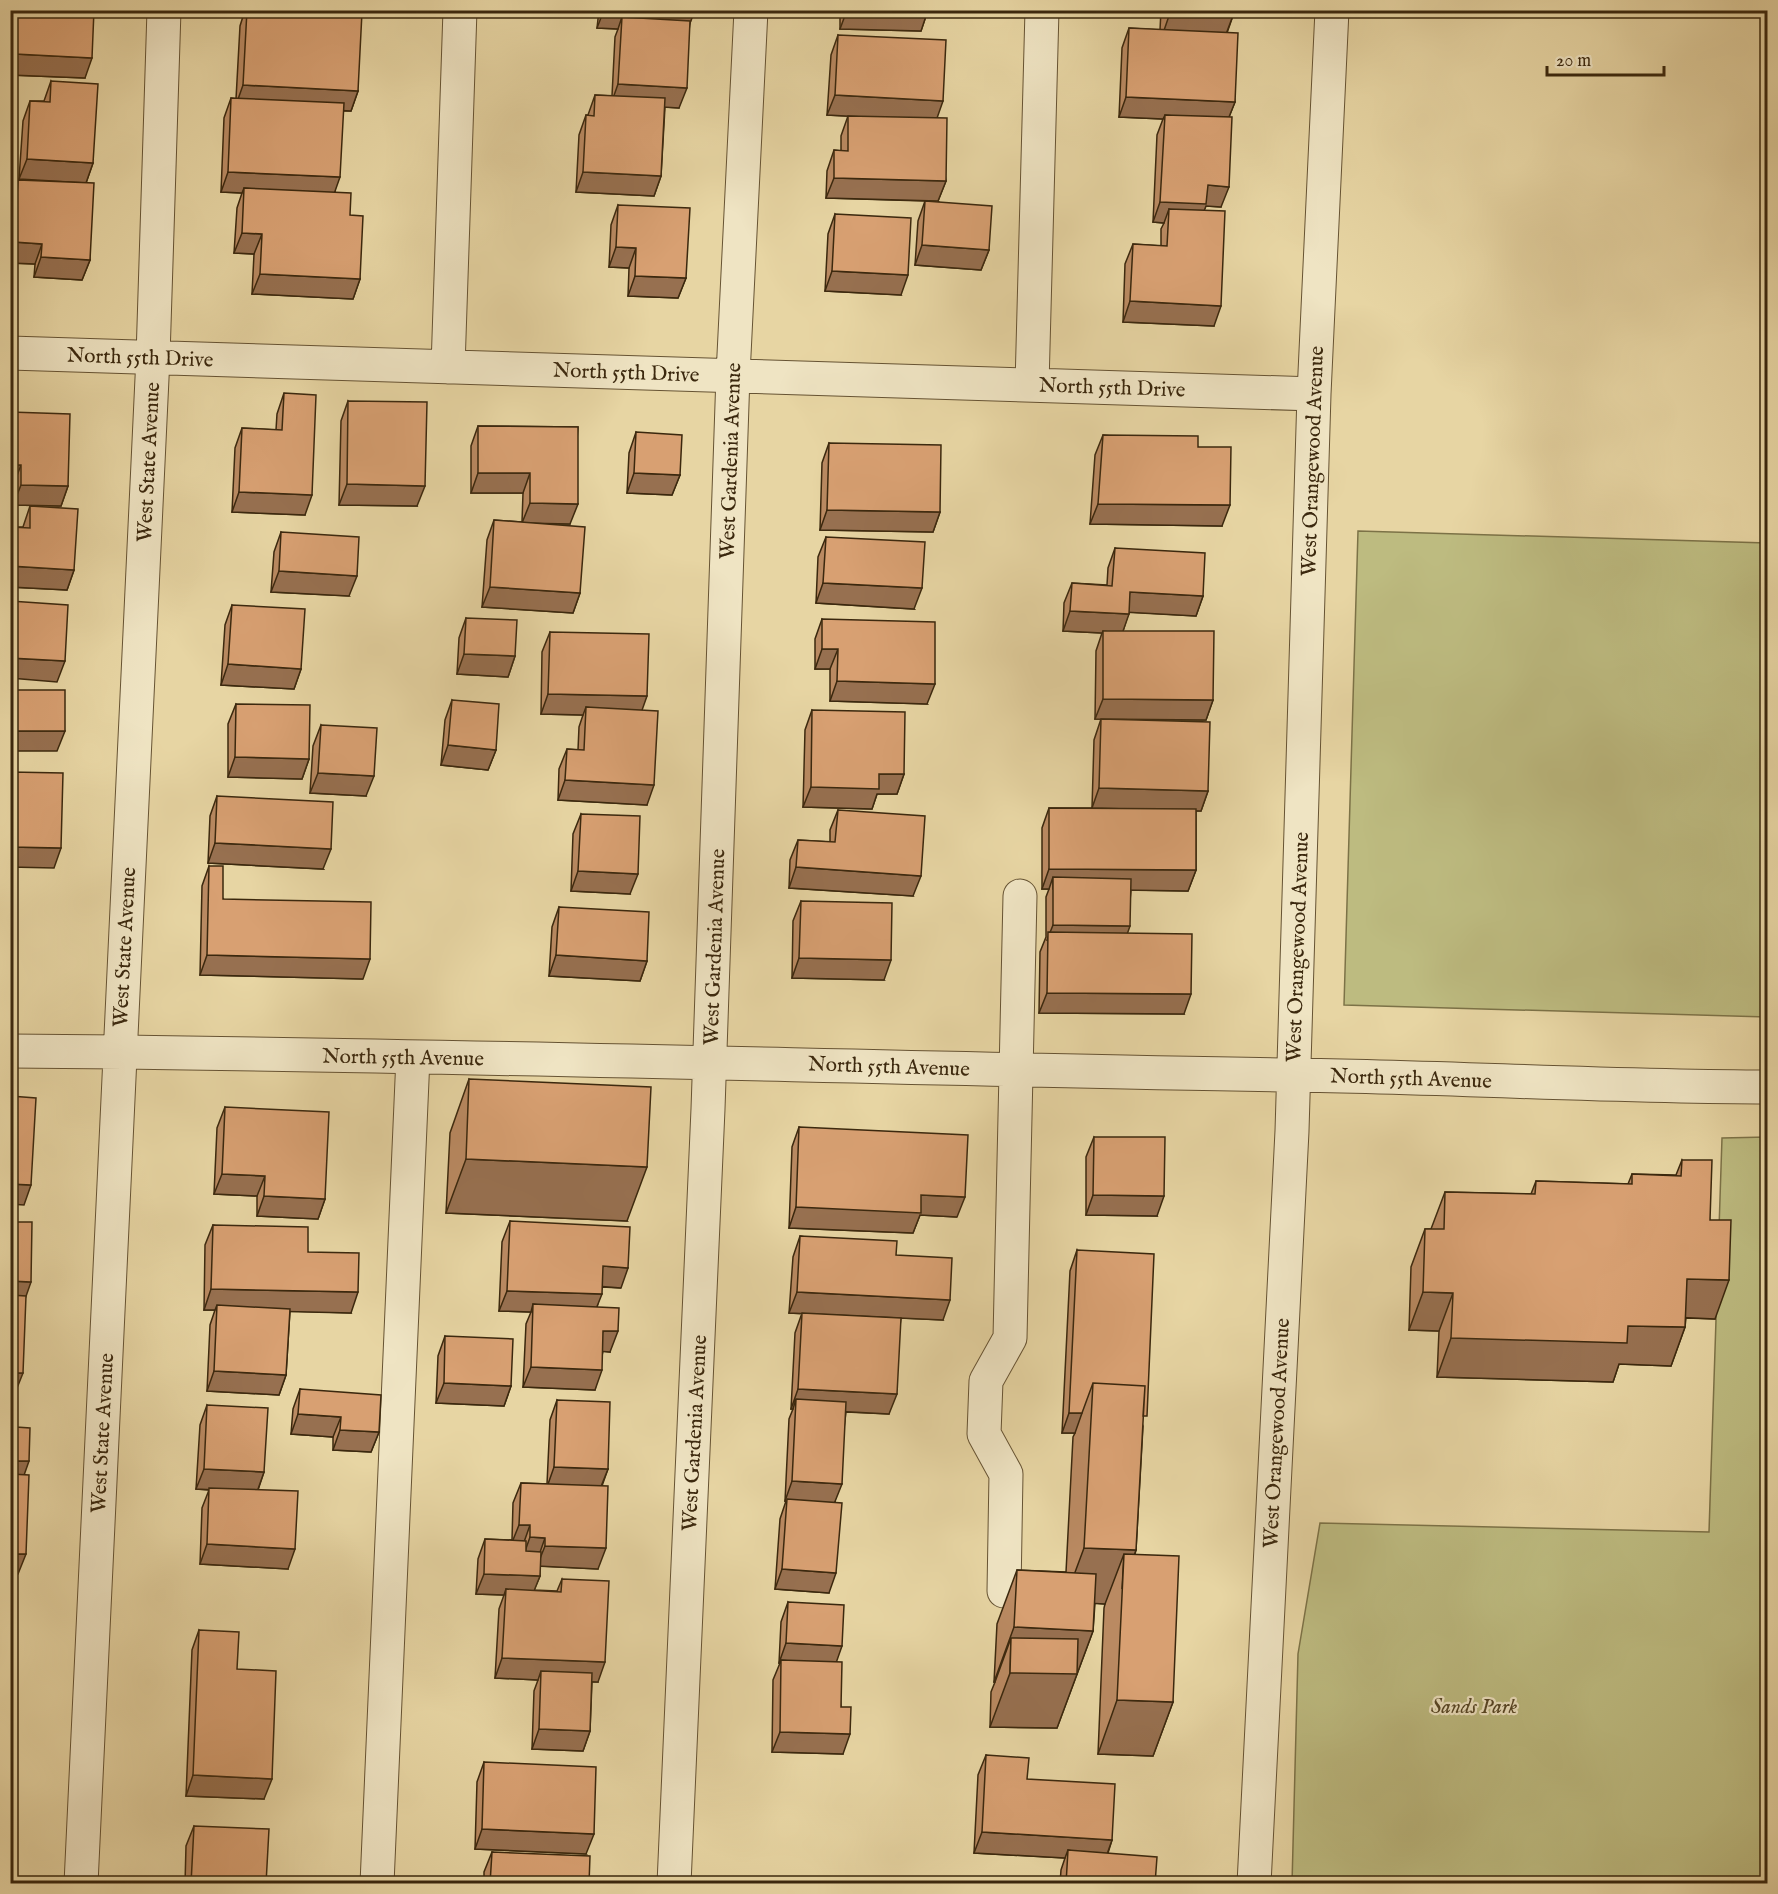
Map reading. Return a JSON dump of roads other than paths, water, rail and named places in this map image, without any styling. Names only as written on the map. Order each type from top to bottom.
[{"type":"street","name":"West State Avenue","points":[[81,1884],[153,357],[164,10]]},
{"type":"street","points":[[448,367],[460,10]]},
{"type":"street","name":"West Gardenia Avenue","points":[[674,1884],[710,1061],[733,375],[751,10]]},
{"type":"street","points":[[1032,385],[1042,10]]},
{"type":"street","name":"West Orangewood Avenue","points":[[1254,1884],[1294,1075],[1314,394],[1332,10]]},
{"type":"street","name":"North 55th Drive","points":[[10,353],[1314,394]]},
{"type":"street","points":[[1004,1592],[1006,1474],[984,1434],[986,1381],[1010,1338],[1020,896]]},
{"type":"street","name":"North 55th Avenue","points":[[10,1051],[710,1061],[1767,1087]]},
{"type":"street","points":[[377,1884],[412,1057]]},
{"type":"park label","name":"Sands Park","points":[[1474,1706]]}]
